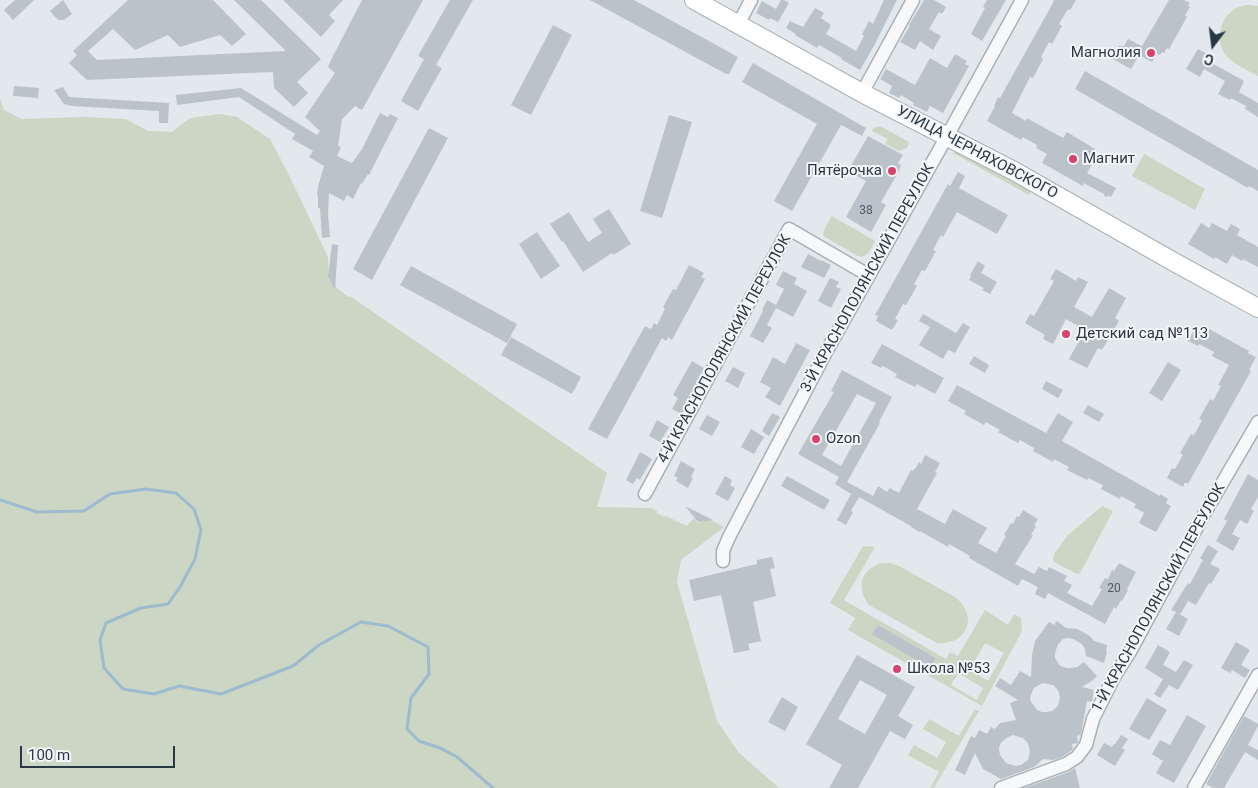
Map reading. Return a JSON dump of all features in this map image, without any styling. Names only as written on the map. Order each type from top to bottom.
[{"type":"main road","name":"УЛИЦА ЧЕРНЯХОВСКОГО","points":[[694,0],[862,93],[1014,171],[1258,308]]},
{"type":"street","points":[[738,25],[751,0]]},
{"type":"street","points":[[862,93],[913,0]]},
{"type":"street","name":"3-Й КРАСНОПОЛЯНСКИЙ ПЕРЕУЛОК","points":[[722,560],[728,536],[826,352],[1022,0]]},
{"type":"street","name":"4-Й КРАСНОПОЛЯНСКИЙ ПЕРЕУЛОК","points":[[645,494],[789,229],[868,275]]},
{"type":"street","name":"1-Й КРАСНОПОЛЯНСКИЙ ПЕРЕУЛОК","points":[[1000,788],[1066,764],[1077,757],[1086,745],[1093,719],[1114,677],[1131,650],[1204,514],[1258,422]]},
{"type":"street","points":[[1194,788],[1258,675]]},
{"type":"green space","points":[[1242,6],[1258,6],[1258,76],[1228,58],[1220,42],[1223,24],[1230,13]]},
{"type":"green space","points":[[0,98],[4,110],[22,119],[84,117],[126,119],[148,131],[172,132],[190,118],[219,114],[237,117],[270,139],[328,257],[329,279],[331,283],[348,297],[350,296],[607,473],[597,507],[652,508],[657,513],[687,526],[694,518],[698,523],[703,522],[706,517],[724,527],[681,560],[677,582],[717,721],[739,753],[779,788],[0,788]]},
{"type":"green space","points":[[880,126],[909,142],[907,148],[899,151],[885,144],[888,139],[872,131]]},
{"type":"green space","points":[[958,150],[1032,190],[1029,195],[953,153]]},
{"type":"green space","points":[[1144,154],[1205,189],[1195,210],[1132,176]]},
{"type":"green space","points":[[832,216],[875,241],[867,254],[861,257],[858,256],[823,235]]},
{"type":"green space","points":[[1102,506],[1113,511],[1080,573],[1077,574],[1054,562],[1054,554],[1068,535]]},
{"type":"green space","points":[[863,546],[875,547],[844,600],[946,659],[950,652],[958,656],[985,610],[1008,625],[1014,614],[1021,618],[1022,631],[982,706],[848,630],[855,618],[830,603]],"holes":[[[878,625],[936,658],[930,667],[873,634]],[[985,643],[1004,653],[988,681],[970,670]],[[958,673],[983,688],[977,700],[951,685]]]},
{"type":"green space","points":[[881,563],[899,566],[955,597],[967,612],[967,628],[963,634],[948,642],[937,643],[869,605],[862,592],[862,580],[868,570]]},
{"type":"green space","points":[[975,709],[979,711],[934,788],[930,788],[939,772],[908,755],[914,745],[937,758],[946,742],[923,729],[929,719],[959,736]]},
{"type":"building","points":[[15,0],[34,0],[13,20],[4,10]]},
{"type":"building","points":[[63,0],[72,14],[64,20],[58,20],[50,11]]},
{"type":"building","points":[[128,0],[213,0],[246,34],[232,46],[220,35],[180,47],[168,35],[135,50],[113,29],[88,51],[97,60],[286,51],[234,0],[261,0],[321,59],[297,82],[308,93],[294,107],[274,88],[273,72],[87,80],[69,63],[77,55],[73,51]]},
{"type":"building","points":[[283,0],[343,0],[329,15],[335,21],[321,37]]},
{"type":"building","points":[[362,0],[423,0],[362,110],[355,106],[342,119],[338,146],[341,147],[337,156],[352,163],[362,149],[380,113],[388,117],[390,114],[398,118],[369,175],[361,183],[353,199],[347,195],[344,201],[329,193],[330,237],[322,238],[317,195],[324,166],[309,157],[313,151],[292,139],[295,134],[239,97],[177,105],[176,95],[241,88],[317,135],[320,131],[305,117],[335,73],[328,67]]},
{"type":"building","points":[[450,0],[473,0],[436,65],[442,68],[418,111],[401,101],[424,59],[418,56]]},
{"type":"building","points":[[590,0],[634,0],[738,57],[729,74],[726,74]]},
{"type":"building","points":[[781,0],[789,3],[778,22],[770,18],[769,20],[756,13],[762,1],[776,9]]},
{"type":"building","points":[[884,0],[897,0],[860,70],[819,45],[817,48],[786,28],[790,21],[803,27],[815,8],[824,13],[821,18],[831,25],[826,34],[856,51],[869,21],[873,24]]},
{"type":"building","points":[[924,0],[934,0],[946,7],[942,14],[939,12],[929,29],[941,36],[933,50],[920,41],[915,50],[900,42]]},
{"type":"building","points":[[987,0],[1006,0],[982,41],[971,34],[985,8],[983,7]]},
{"type":"building","points":[[1053,0],[1076,0],[1059,24],[1062,26],[1052,44],[1049,42],[1041,57],[1043,59],[1033,78],[1030,77],[1012,113],[1026,121],[1027,118],[1063,138],[1067,132],[1095,149],[1094,152],[1097,156],[1087,173],[1116,188],[1111,197],[1105,197],[1104,194],[1084,183],[1083,186],[1042,163],[1047,154],[1036,148],[1037,145],[1023,137],[1021,140],[987,121],[998,97],[1000,98]]},
{"type":"building","points":[[1169,0],[1184,0],[1190,3],[1188,6],[1190,7],[1185,15],[1187,17],[1169,49],[1167,48],[1160,55],[1157,54],[1152,62],[1139,55],[1131,69],[1111,58],[1117,48],[1124,46],[1128,39],[1142,46]]},
{"type":"building","points":[[553,25],[572,35],[531,115],[511,105]]},
{"type":"building","points":[[1198,49],[1211,56],[1208,61],[1244,81],[1239,92],[1258,103],[1258,117],[1245,109],[1246,106],[1218,94],[1225,81],[1204,69],[1200,77],[1186,69]]},
{"type":"building","points":[[955,54],[967,61],[965,64],[969,66],[943,113],[930,106],[927,112],[913,105],[914,103],[901,95],[899,98],[889,93],[892,86],[880,79],[886,69],[915,85],[930,58],[947,68]]},
{"type":"building","points":[[753,63],[866,128],[862,136],[841,125],[792,211],[774,201],[817,124],[742,82]]},
{"type":"building","points":[[1085,71],[1258,170],[1258,191],[1249,186],[1248,188],[1075,89]]},
{"type":"building","points":[[14,86],[39,88],[38,98],[13,96]]},
{"type":"building","points":[[63,87],[69,97],[169,103],[168,123],[159,123],[159,111],[64,104],[54,90]]},
{"type":"building","points":[[669,115],[692,122],[662,218],[640,211]]},
{"type":"building","points":[[429,128],[448,138],[372,280],[353,269]]},
{"type":"building","points":[[868,136],[903,155],[898,163],[901,165],[899,171],[881,202],[886,205],[871,232],[846,217],[866,181],[848,171]]},
{"type":"building","points":[[958,172],[965,176],[959,188],[1008,215],[997,234],[957,212],[943,237],[941,235],[933,250],[936,251],[925,271],[922,270],[914,284],[917,286],[906,305],[903,304],[895,319],[898,320],[892,330],[876,321],[878,316],[875,315],[948,184],[950,186]]},
{"type":"building","points":[[609,209],[631,244],[613,255],[612,253],[583,272],[550,224],[569,212],[588,242],[602,233],[593,219]]},
{"type":"building","points":[[1201,223],[1209,228],[1212,223],[1227,231],[1231,224],[1240,229],[1237,235],[1258,247],[1258,267],[1232,255],[1227,264],[1188,244]]},
{"type":"building","points":[[537,232],[560,266],[541,279],[519,244]]},
{"type":"building","points":[[332,244],[338,245],[335,290],[328,277]]},
{"type":"building","points":[[808,254],[831,265],[824,278],[801,267]]},
{"type":"building","points":[[978,261],[985,266],[981,273],[997,282],[990,294],[982,290],[984,288],[969,280]]},
{"type":"building","points":[[689,265],[704,273],[701,277],[705,279],[672,340],[668,337],[666,341],[662,338],[607,439],[588,429],[645,326],[651,329],[654,323],[657,325],[665,309],[663,307],[673,289],[676,290]]},
{"type":"building","points":[[411,266],[517,324],[507,343],[400,285]]},
{"type":"building","points":[[1056,269],[1076,281],[1078,277],[1088,282],[1074,307],[1092,317],[1109,288],[1126,298],[1115,318],[1119,321],[1102,350],[1098,348],[1087,368],[1069,359],[1085,330],[1066,319],[1053,344],[1043,339],[1045,335],[1025,323],[1030,314],[1034,316],[1045,297],[1054,281],[1050,279]]},
{"type":"building","points":[[783,271],[797,278],[794,284],[807,291],[793,317],[776,308],[767,325],[772,328],[763,343],[750,336],[767,300],[776,305],[784,289],[776,285]]},
{"type":"building","points":[[830,278],[839,282],[836,287],[841,289],[831,308],[818,301]]},
{"type":"building","points":[[923,314],[956,333],[963,323],[970,327],[955,353],[948,350],[943,359],[919,345],[930,327],[919,321]]},
{"type":"building","points":[[1202,325],[1249,351],[1248,353],[1256,357],[1249,370],[1251,371],[1188,484],[1185,482],[1183,487],[1167,478],[1172,468],[1175,469],[1183,455],[1180,453],[1191,434],[1194,435],[1198,428],[1202,420],[1199,419],[1210,399],[1213,401],[1221,386],[1218,385],[1229,365],[1212,356],[1214,352],[1199,344],[1198,346],[1188,341],[1196,326],[1200,328]]},
{"type":"building","points":[[511,337],[581,377],[572,394],[501,355]]},
{"type":"building","points":[[796,343],[810,350],[780,406],[765,397],[771,388],[760,382],[773,357],[785,364]]},
{"type":"building","points":[[882,344],[944,378],[935,394],[917,384],[915,387],[895,377],[897,374],[883,366],[881,368],[871,363]]},
{"type":"building","points":[[974,356],[989,365],[985,373],[969,364]]},
{"type":"building","points":[[692,361],[704,368],[680,413],[672,409],[678,398],[673,395]]},
{"type":"building","points":[[1168,362],[1181,370],[1162,401],[1149,393]]},
{"type":"building","points":[[733,367],[745,373],[738,388],[725,381]]},
{"type":"building","points":[[842,370],[892,397],[880,423],[847,482],[873,496],[878,486],[887,492],[890,488],[899,493],[911,470],[913,471],[916,468],[919,462],[921,464],[925,455],[940,463],[935,472],[937,473],[917,509],[945,524],[953,509],[987,528],[978,543],[996,553],[1011,523],[1013,524],[1023,510],[1038,519],[1034,525],[1036,526],[1031,535],[1033,535],[1015,564],[1034,574],[1039,567],[1047,571],[1049,567],[1067,576],[1064,581],[1072,585],[1067,593],[1092,606],[1102,589],[1099,588],[1105,578],[1108,579],[1112,570],[1114,571],[1119,563],[1136,572],[1122,601],[1116,609],[1114,607],[1105,624],[1048,593],[1045,599],[1035,594],[1038,587],[1022,579],[1018,586],[969,558],[970,556],[949,544],[948,547],[919,532],[859,497],[846,525],[837,520],[851,494],[835,484],[839,477],[798,454],[834,392],[831,391]],"holes":[[[857,394],[876,403],[841,466],[822,455]]]},
{"type":"building","points":[[1046,381],[1063,390],[1058,398],[1042,389]]},
{"type":"building","points":[[957,385],[1046,433],[1058,413],[1073,422],[1062,441],[1168,499],[1166,503],[1171,506],[1156,532],[1139,523],[1144,513],[1134,507],[1136,504],[1121,496],[1120,499],[1101,489],[1103,485],[1089,478],[1087,480],[1067,470],[1069,467],[1054,459],[1053,462],[1033,451],[1034,448],[1020,440],[1018,443],[998,432],[1000,430],[986,422],[984,425],[964,414],[966,411],[948,401]]},
{"type":"building","points":[[1088,405],[1104,414],[1099,422],[1083,413]]},
{"type":"building","points":[[772,413],[780,417],[769,436],[762,431]]},
{"type":"building","points":[[707,415],[720,422],[712,436],[699,429]]},
{"type":"building","points":[[657,420],[669,427],[660,442],[649,436]]},
{"type":"building","points":[[751,429],[764,437],[754,454],[741,447]]},
{"type":"building","points":[[640,452],[652,459],[640,480],[637,478],[633,484],[626,480]]},
{"type":"building","points":[[681,461],[695,469],[688,488],[676,481],[678,478],[674,476]]},
{"type":"building","points":[[1248,474],[1258,480],[1258,497],[1251,509],[1254,511],[1247,524],[1240,520],[1232,534],[1240,538],[1233,551],[1216,541],[1227,521],[1224,519]]},
{"type":"building","points":[[725,476],[732,480],[730,485],[735,488],[728,501],[715,494]]},
{"type":"building","points":[[787,476],[830,500],[824,510],[781,486]]},
{"type":"building","points":[[685,506],[713,520],[698,522]]},
{"type":"building","points":[[1208,545],[1218,551],[1210,564],[1220,569],[1196,605],[1188,601],[1180,615],[1188,619],[1179,636],[1166,629],[1176,612],[1171,610],[1188,583],[1190,584],[1203,560],[1200,558]]},
{"type":"building","points":[[772,557],[775,568],[770,569],[776,596],[753,602],[761,641],[748,644],[750,650],[734,653],[721,595],[694,601],[689,580],[757,564],[757,560]]},
{"type":"building","points":[[1057,621],[1066,628],[1077,629],[1090,636],[1094,641],[1107,645],[1104,663],[1086,656],[1082,644],[1069,638],[1063,639],[1058,644],[1055,653],[1055,658],[1060,666],[1072,668],[1084,662],[1097,676],[1082,687],[1094,690],[1092,702],[1087,701],[1081,734],[1077,736],[1078,743],[1072,744],[1073,749],[1062,757],[1053,760],[1043,759],[1034,767],[1001,779],[983,769],[975,753],[965,775],[955,770],[971,736],[975,738],[979,730],[987,734],[991,727],[995,729],[1000,723],[1016,720],[1010,703],[1018,700],[995,686],[1000,678],[1011,685],[1020,671],[1031,677],[1035,641],[1049,622],[1054,625]],"holes":[[[1043,683],[1053,685],[1059,693],[1058,706],[1052,711],[1042,712],[1037,710],[1031,702],[1030,697],[1034,688]],[[1013,735],[1023,738],[1027,742],[1030,752],[1028,760],[1016,766],[1006,763],[1000,755],[999,749],[1000,744]]]},
{"type":"building","points":[[878,625],[936,658],[930,668],[872,634]]},
{"type":"building","points":[[1236,642],[1250,650],[1241,665],[1250,670],[1245,678],[1232,670],[1230,673],[1221,668]]},
{"type":"building","points":[[1158,645],[1170,652],[1163,665],[1176,672],[1184,660],[1193,665],[1178,690],[1169,685],[1160,698],[1154,694],[1163,679],[1145,668]]},
{"type":"building","points":[[857,655],[915,687],[898,716],[913,725],[905,739],[890,731],[858,788],[829,788],[842,765],[806,744]],"holes":[[[860,680],[887,695],[865,734],[838,719]]]},
{"type":"building","points":[[782,697],[798,707],[785,731],[768,722]]},
{"type":"building","points":[[1147,698],[1167,710],[1149,740],[1129,729]]},
{"type":"building","points":[[1187,715],[1206,726],[1174,783],[1156,773],[1163,761],[1152,754],[1160,740],[1170,745]]},
{"type":"building","points":[[1244,716],[1258,724],[1248,745],[1258,750],[1258,760],[1245,752],[1224,788],[1213,788],[1206,784]]},
{"type":"building","points":[[1121,735],[1128,739],[1122,748],[1125,750],[1115,766],[1097,755],[1104,743],[1112,747]]},
{"type":"building","points":[[1075,768],[1080,788],[1024,788],[1069,772]]},
{"type":"waterway","points":[[0,500],[37,512],[84,511],[110,494],[146,489],[176,493],[194,509],[201,530],[195,559],[180,587],[168,604],[141,608],[106,623],[100,640],[104,668],[123,689],[154,694],[179,686],[221,694],[293,666],[319,645],[361,622],[388,626],[428,647],[429,674],[411,698],[407,729],[419,741],[440,748],[457,757],[493,788]]},
{"type":"place","name":"Магнолия","points":[[1151,53]]},
{"type":"place","name":"Магнит","points":[[1073,159]]},
{"type":"place","name":"Пятёрочка","points":[[892,171]]},
{"type":"place","name":"Детский сад №113","points":[[1066,334]]},
{"type":"place","name":"Ozon","points":[[816,439]]},
{"type":"place","name":"Школа №53","points":[[897,669]]}]
